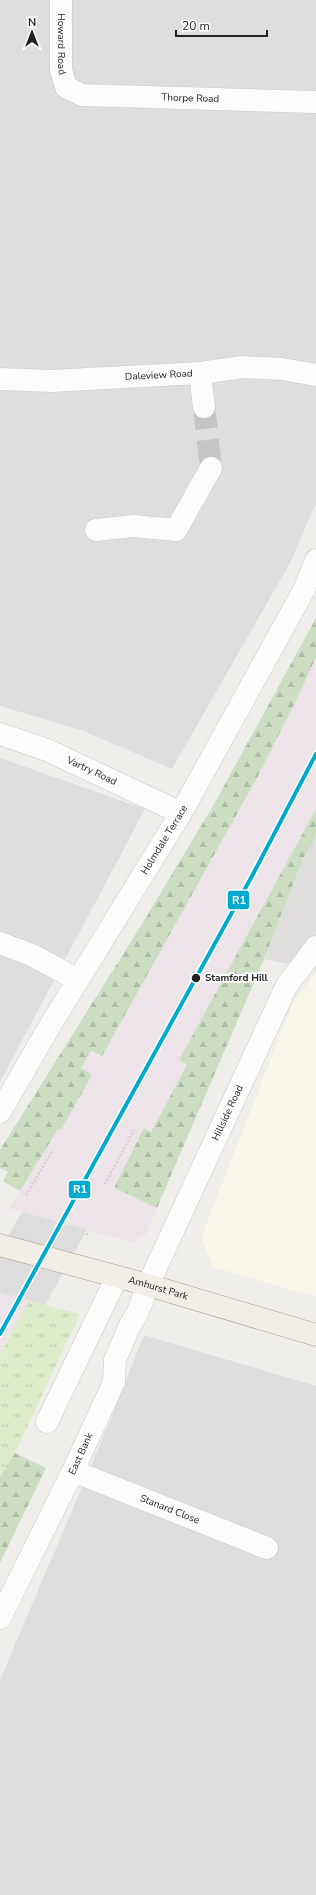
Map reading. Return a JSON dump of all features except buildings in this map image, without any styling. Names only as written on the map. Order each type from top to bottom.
[{"type":"main road","name":"Amhurst Park","points":[[1,1245],[148,1285],[316,1335]]},
{"type":"street","name":"Howard Road","points":[[61,0],[61,70],[66,87]]},
{"type":"street","name":"Thorpe Road","points":[[66,87],[82,95],[316,102]]},
{"type":"street","name":"Daleview Road","points":[[0,378],[51,381],[200,373],[243,367],[282,369],[316,376]]},
{"type":"street","points":[[200,373],[204,407]]},
{"type":"street","points":[[96,530],[134,526],[176,530],[212,468]]},
{"type":"street","name":"Holmdale Terrace","points":[[0,1112],[78,980],[181,813],[305,588],[316,560]]},
{"type":"street","name":"Vartry Road","points":[[0,734],[47,750],[181,813]]},
{"type":"street","points":[[0,943],[32,955],[78,980]]},
{"type":"street","name":"Hillside Road","points":[[148,1285],[287,985],[316,947]]},
{"type":"street","points":[[47,1422],[117,1277]]},
{"type":"street","name":"East Bank","points":[[0,1618],[73,1471],[114,1382],[115,1360],[130,1325],[137,1314],[148,1285]]},
{"type":"street","name":"Stanard Close","points":[[73,1471],[267,1548]]},
{"type":"path","points":[[105,1184],[134,1130]]},
{"type":"path","points":[[26,1195],[53,1150]]},
{"type":"path","points":[[87,1235],[89,1231]]},
{"type":"shaded area","points":[[0,0],[316,0],[316,503],[290,563],[172,769],[81,730],[0,706]]},
{"type":"shaded area","points":[[316,657],[316,809],[179,1060],[187,1065],[151,1132],[145,1128],[114,1188],[157,1208],[146,1234],[132,1242],[87,1230],[70,1228],[0,1354],[0,1277],[22,1212],[9,1208],[58,1129],[61,1130],[91,1075],[81,1069],[91,1051],[101,1056],[258,776],[295,703]]},
{"type":"shaded area","points":[[0,758],[145,809],[0,1082]]},
{"type":"shaded area","points":[[316,836],[316,970],[264,959],[303,859]]},
{"type":"shaded area","points":[[316,973],[316,1297],[213,1267],[201,1238],[294,1000]]},
{"type":"shaded area","points":[[144,1335],[316,1386],[316,1895],[0,1895],[0,1680],[110,1421]]},
{"type":"green space","points":[[316,618],[316,657],[295,703],[258,776],[102,1056],[91,1051],[81,1068],[92,1075],[61,1130],[58,1129],[20,1191],[3,1181],[8,1172],[0,1168],[0,1150],[142,924],[213,806]]},
{"type":"green space","points":[[316,809],[316,836],[303,859],[264,959],[157,1208],[114,1188],[144,1128],[151,1132],[187,1065],[179,1060]]},
{"type":"green space","points":[[31,1297],[45,1305],[80,1314],[15,1453],[0,1477],[0,1354]]},
{"type":"green space","points":[[15,1453],[46,1468],[0,1563],[0,1477]]},
{"type":"pier","points":[[22,1212],[87,1230],[45,1305],[0,1292],[0,1250]]},
{"type":"tunnel","points":[[204,407],[211,468]]},
{"type":"transit line","name":"R1","points":[[0,1334],[252,876],[316,754]]},
{"type":"place","name":"Stamford Hill","points":[[196,978]]}]
